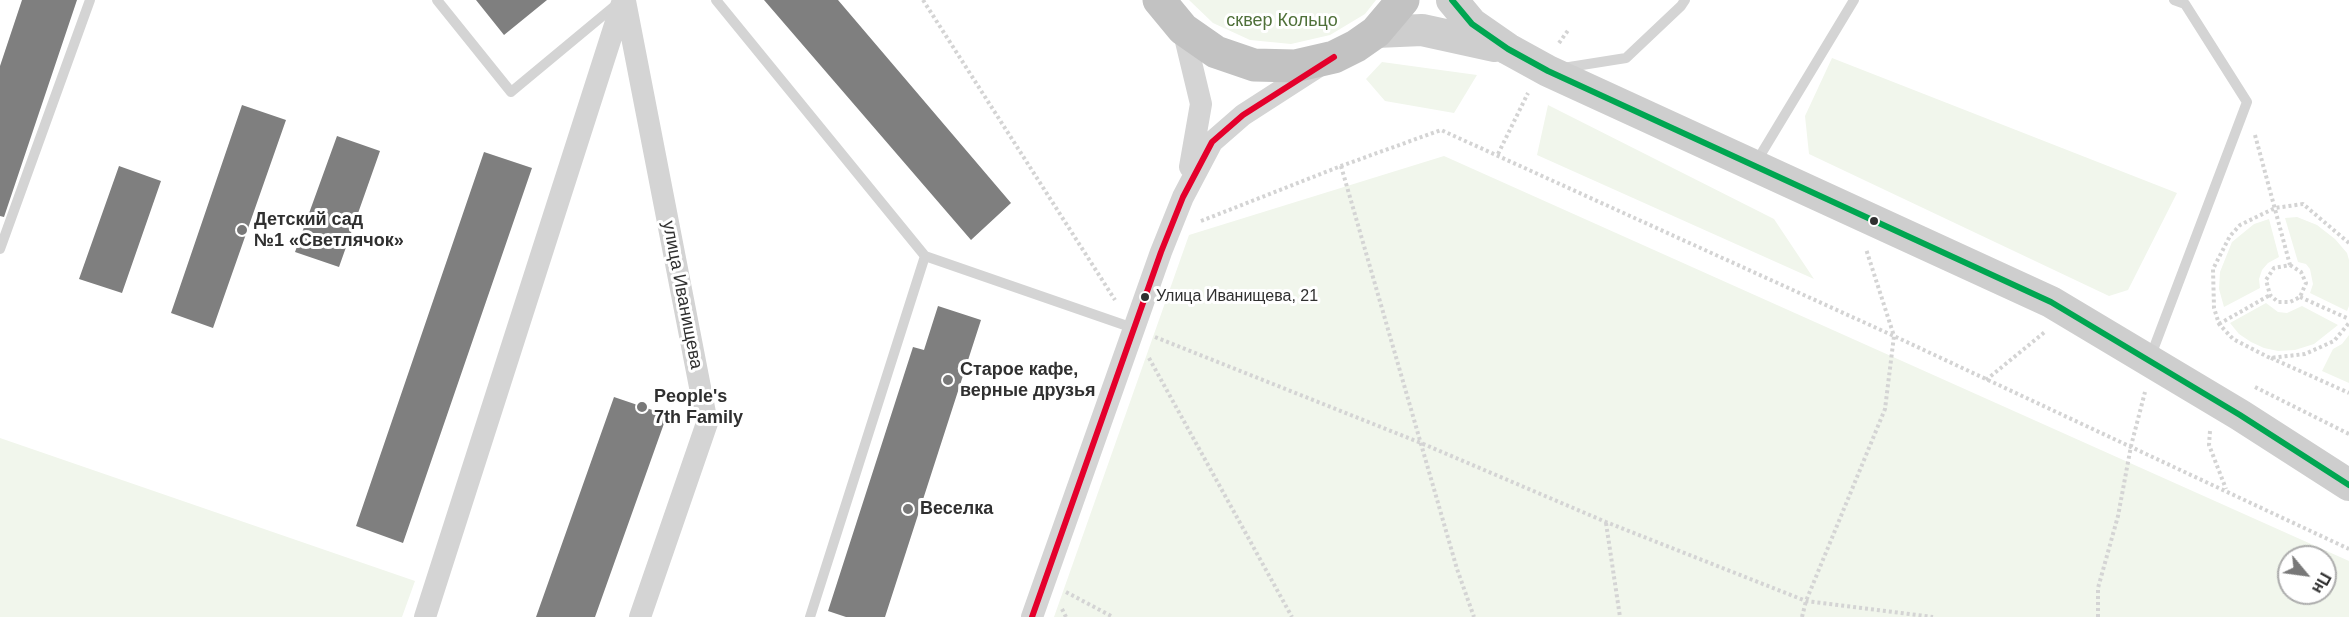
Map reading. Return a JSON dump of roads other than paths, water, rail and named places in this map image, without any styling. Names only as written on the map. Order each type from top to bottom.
[{"type":"highway","points":[[1159,0],[1183,29],[1216,52],[1254,65],[1295,66],[1334,57],[1356,46],[1376,32],[1403,0]]},
{"type":"main road","points":[[1452,0],[1472,24],[1508,49],[1548,71],[2051,302],[2147,375],[2240,415],[2349,485]]},
{"type":"main road","points":[[1376,32],[1422,30],[1508,49]]},
{"type":"street","points":[[425,617],[623,0]]},
{"type":"street","name":"улица Иванищева","points":[[623,0],[707,423],[640,617]]},
{"type":"street","points":[[1183,29],[1201,104],[1198,130],[1183,197]]},
{"type":"street","points":[[1032,617],[1161,252],[1183,197],[1212,142],[1243,114],[1334,57]]},
{"type":"lane","points":[[0,249],[90,0]]},
{"type":"lane","points":[[437,0],[511,92],[623,0]]},
{"type":"lane","points":[[716,0],[925,256],[1133,328]]},
{"type":"lane","points":[[1548,71],[1626,58],[1685,0]]},
{"type":"lane","points":[[1754,165],[1854,0]]},
{"type":"lane","points":[[2147,375],[2247,102],[2185,4],[2174,0]]},
{"type":"lane","points":[[810,617],[925,256]]},
{"type":"place","name":"Детский сад №1 «Светлячок»","points":[[242,230]]},
{"type":"place","name":"Улица Иванищева, 21","points":[[1145,297]]},
{"type":"place","name":"Старое кафе, верные друзья","points":[[948,380]]},
{"type":"place","name":"People's 7th Family","points":[[642,407]]},
{"type":"place","name":"Веселка","points":[[908,509]]},
{"type":"park label","name":"сквер Кольцо","points":[[1282,21]]}]
